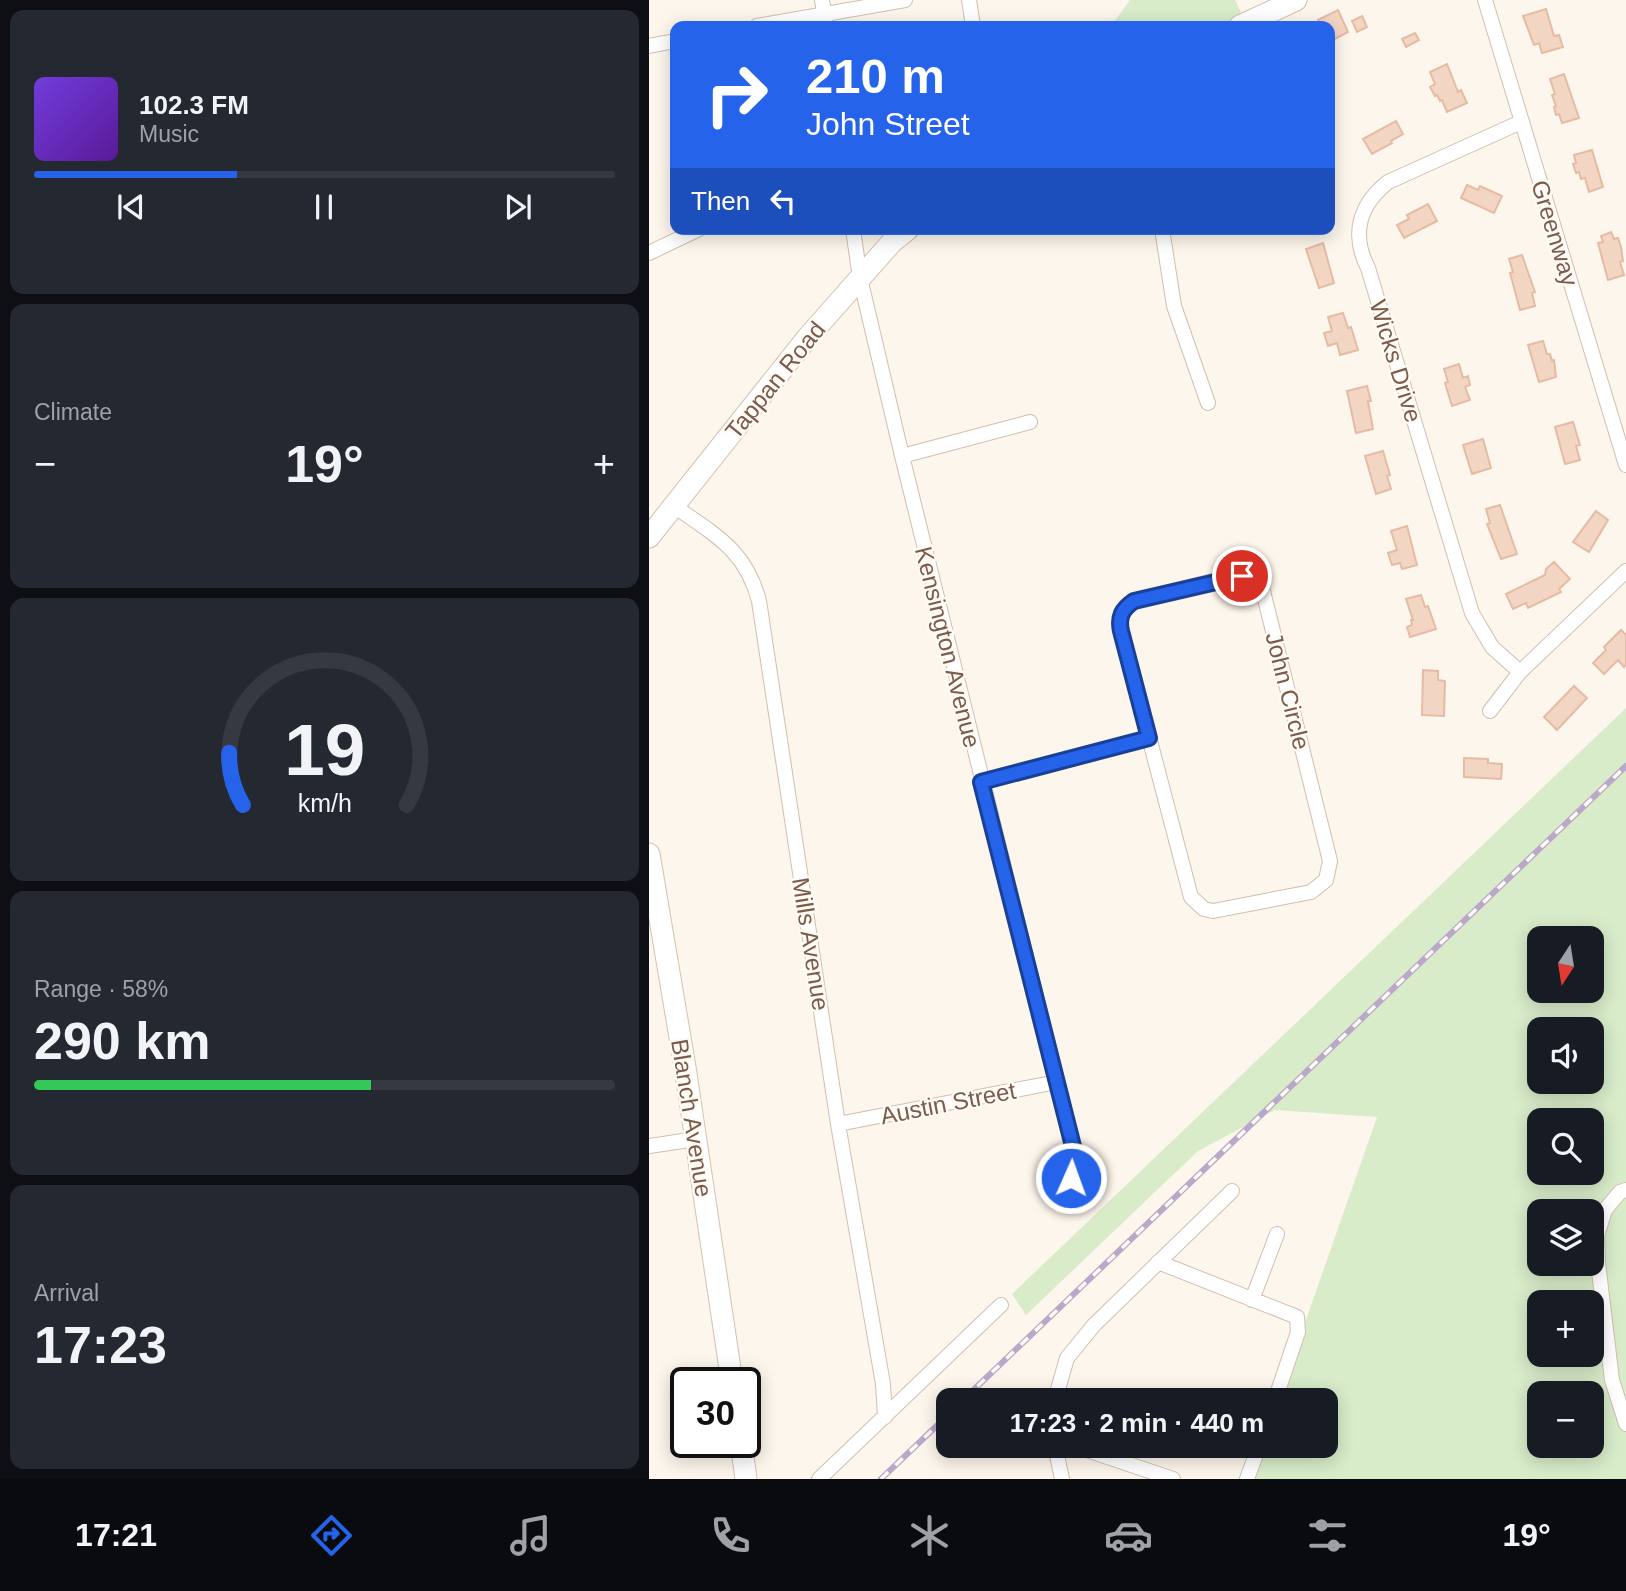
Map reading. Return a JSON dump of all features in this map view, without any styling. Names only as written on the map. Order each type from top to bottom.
[{"type":"main road","points":[[1251,21],[1295,0]]},
{"type":"main road","name":"Tappan Road","points":[[649,537],[808,337],[901,235]]},
{"type":"main road","name":"Blanch Avenue","points":[[649,854],[730,1367]]},
{"type":"main road","points":[[743,1458],[746,1479]]},
{"type":"street","points":[[783,21],[905,0]]},
{"type":"street","points":[[969,0],[972,21]]},
{"type":"street","name":"Greenway","points":[[1484,0],[1626,465]]},
{"type":"street","points":[[649,46],[670,42]]},
{"type":"street","name":"Wicks Drive","points":[[1520,672],[1492,647],[1472,613],[1368,268],[1362,256],[1358,231],[1367,204],[1388,182],[1521,122]]},
{"type":"street","points":[[649,253],[686,235]]},
{"type":"street","name":"Kensington Avenue","points":[[855,235],[860,278],[902,457],[1077,1162],[1075,1171],[1067,1182]]},
{"type":"street","points":[[1163,235],[1174,306],[1208,403]]},
{"type":"street","points":[[902,457],[1030,422]]},
{"type":"street","name":"Mills Avenue","points":[[674,506],[726,542],[747,568],[754,583],[838,1124],[879,1357],[885,1418]]},
{"type":"street","points":[[1490,711],[1520,672],[1626,571]]},
{"type":"street","name":"John Circle","points":[[1233,576],[1251,578],[1263,591],[1330,861],[1326,880],[1311,892],[1213,911],[1196,904],[1191,897],[1149,738],[1121,631],[1121,614],[1126,606],[1134,601],[1233,576]]},
{"type":"street","points":[[981,782],[1149,738]]},
{"type":"street","name":"Austin Street","points":[[838,1124],[1057,1082]]},
{"type":"street","points":[[649,1146],[696,1139]]},
{"type":"street","points":[[1626,1190],[1620,1192],[1605,1210],[1597,1236],[1612,1380],[1626,1424]]},
{"type":"street","points":[[1058,1388],[1067,1358],[1094,1325],[1232,1191]]},
{"type":"street","points":[[1252,1300],[1277,1234]]},
{"type":"street","points":[[1158,1262],[1297,1317],[1298,1332],[1279,1388]]},
{"type":"street","points":[[819,1479],[1001,1305]]},
{"type":"street","points":[[1058,1458],[1062,1479]]},
{"type":"street","points":[[1111,1458],[1173,1479]]},
{"type":"street","points":[[1247,1479],[1255,1458]]},
{"type":"green space","points":[[1130,0],[1235,0],[1245,21],[1115,21]]},
{"type":"green space","points":[[1626,708],[1626,1479],[1250,1479],[1258,1458],[1338,1458],[1338,1388],[1282,1388],[1377,1117],[1275,1110],[1198,1151],[1026,1315],[1012,1294]]},
{"type":"building","points":[[1546,9],[1554,36],[1559,35],[1563,47],[1542,53],[1539,43],[1534,45],[1523,16]]},
{"type":"building","points":[[1338,10],[1348,32],[1335,39],[1335,21],[1318,20]]},
{"type":"building","points":[[1362,16],[1367,27],[1357,32],[1352,21]]},
{"type":"building","points":[[1415,33],[1419,40],[1406,47],[1402,39]]},
{"type":"building","points":[[1447,64],[1458,92],[1461,90],[1467,103],[1447,112],[1442,100],[1435,96],[1430,87],[1435,84],[1430,72]]},
{"type":"building","points":[[1564,74],[1579,118],[1562,123],[1559,114],[1556,115],[1552,95],[1555,94],[1550,79]]},
{"type":"building","points":[[1396,121],[1403,134],[1372,154],[1363,139]]},
{"type":"building","points":[[1592,150],[1603,187],[1589,192],[1585,178],[1581,179],[1573,164],[1576,163],[1574,155]]},
{"type":"building","points":[[1467,185],[1478,190],[1480,186],[1502,196],[1494,213],[1461,198]]},
{"type":"building","points":[[1428,204],[1437,221],[1404,238],[1397,225],[1409,219],[1407,215]]},
{"type":"building","points":[[1611,232],[1614,239],[1618,238],[1621,247],[1623,261],[1620,262],[1624,275],[1608,280],[1598,243],[1603,242],[1601,236]]},
{"type":"building","points":[[1323,243],[1334,283],[1319,288],[1306,249]]},
{"type":"building","points":[[1522,255],[1535,292],[1532,293],[1535,306],[1520,310],[1509,259]]},
{"type":"building","points":[[1343,313],[1348,328],[1351,327],[1358,350],[1340,355],[1337,343],[1328,346],[1324,333],[1332,331],[1328,317]]},
{"type":"building","points":[[1543,341],[1547,354],[1554,360],[1556,377],[1539,382],[1528,345]]},
{"type":"building","points":[[1459,364],[1463,378],[1468,376],[1470,385],[1465,387],[1470,400],[1452,406],[1444,369]]},
{"type":"building","points":[[1367,386],[1373,429],[1356,433],[1347,391]]},
{"type":"building","points":[[1573,422],[1580,445],[1576,446],[1580,460],[1565,464],[1555,427]]},
{"type":"building","points":[[1483,439],[1491,468],[1472,474],[1463,445]]},
{"type":"building","points":[[1383,451],[1391,489],[1376,494],[1365,456]]},
{"type":"building","points":[[1500,505],[1517,554],[1501,559],[1487,524],[1490,523],[1486,509]]},
{"type":"building","points":[[1596,511],[1608,520],[1589,552],[1573,542]]},
{"type":"building","points":[[1407,526],[1417,565],[1402,569],[1400,563],[1392,565],[1388,553],[1397,550],[1391,531]]},
{"type":"building","points":[[1554,562],[1570,579],[1559,589],[1561,592],[1528,608],[1526,603],[1513,609],[1506,594],[1545,575],[1546,569]]},
{"type":"building","points":[[1421,595],[1436,629],[1410,637],[1407,627],[1412,625],[1413,620],[1406,599]]},
{"type":"building","points":[[1621,630],[1626,635],[1626,664],[1624,667],[1618,660],[1604,674],[1593,663]]},
{"type":"building","points":[[1423,670],[1438,671],[1438,680],[1445,681],[1444,716],[1422,715]]},
{"type":"building","points":[[1574,686],[1587,698],[1557,730],[1544,717]]},
{"type":"building","points":[[1464,758],[1488,759],[1488,763],[1502,764],[1501,779],[1464,777]]},
{"type":"railway","points":[[976,1388],[1626,766]]},
{"type":"railway","points":[[881,1479],[936,1426]]},
{"type":"route","points":[[1071,1178],[1077,1162],[981,782],[1149,738],[1119,623],[1121,614],[1126,606],[1134,601],[1242,576]]}]
